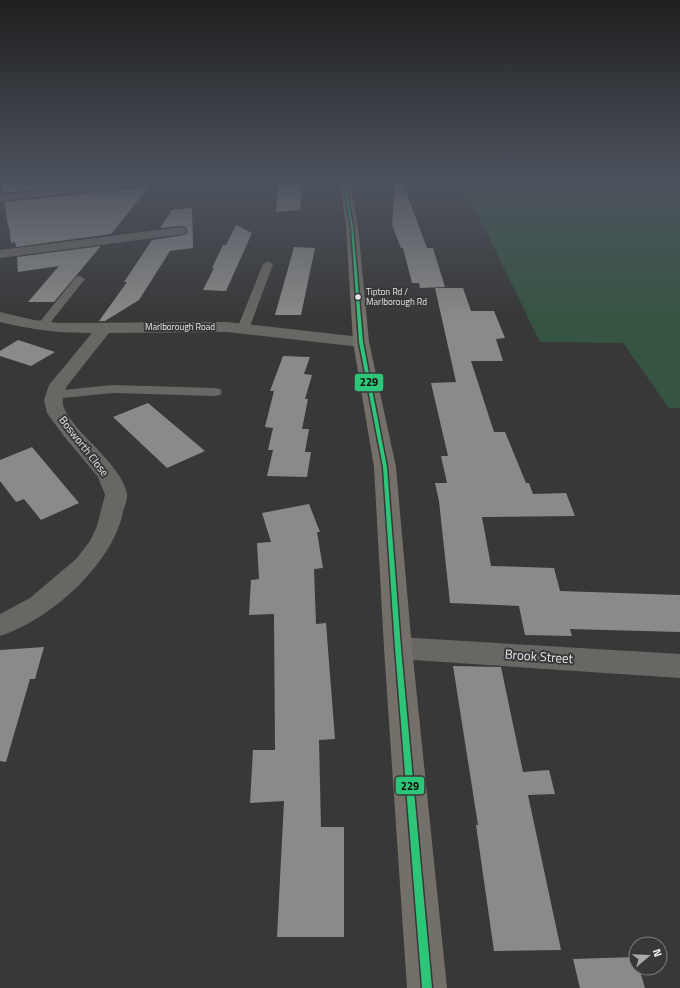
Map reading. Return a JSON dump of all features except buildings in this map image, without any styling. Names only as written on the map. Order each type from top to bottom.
[{"type":"main road","points":[[352,227],[361,342],[385,467],[398,648],[427,988]]},
{"type":"street","points":[[0,254],[151,231],[181,231]]},
{"type":"street","name":"Marlborough Road","points":[[0,317],[12,321],[42,326],[104,328],[200,326],[243,329],[361,342]]},
{"type":"street","points":[[53,395],[58,385],[104,328]]},
{"type":"street","name":"Bosworth Close","points":[[0,626],[39,605],[85,565],[100,545],[109,526],[113,509],[116,495],[108,475],[63,423],[54,407],[53,395]]},
{"type":"street","name":"Brook Street","points":[[398,648],[680,666]]},
{"type":"lane","points":[[243,329],[268,264]]},
{"type":"lane","points":[[42,326],[80,279]]},
{"type":"lane","points":[[53,395],[112,389],[215,392]]},
{"type":"green space","points":[[484,227],[680,227],[680,408],[669,408],[623,343],[540,342]]},
{"type":"transit line","name":"229","points":[[352,227],[361,342],[385,467],[398,648],[427,988]]},
{"type":"place","name":"Tipton Rd / Marlborough Rd","points":[[358,297]]}]
